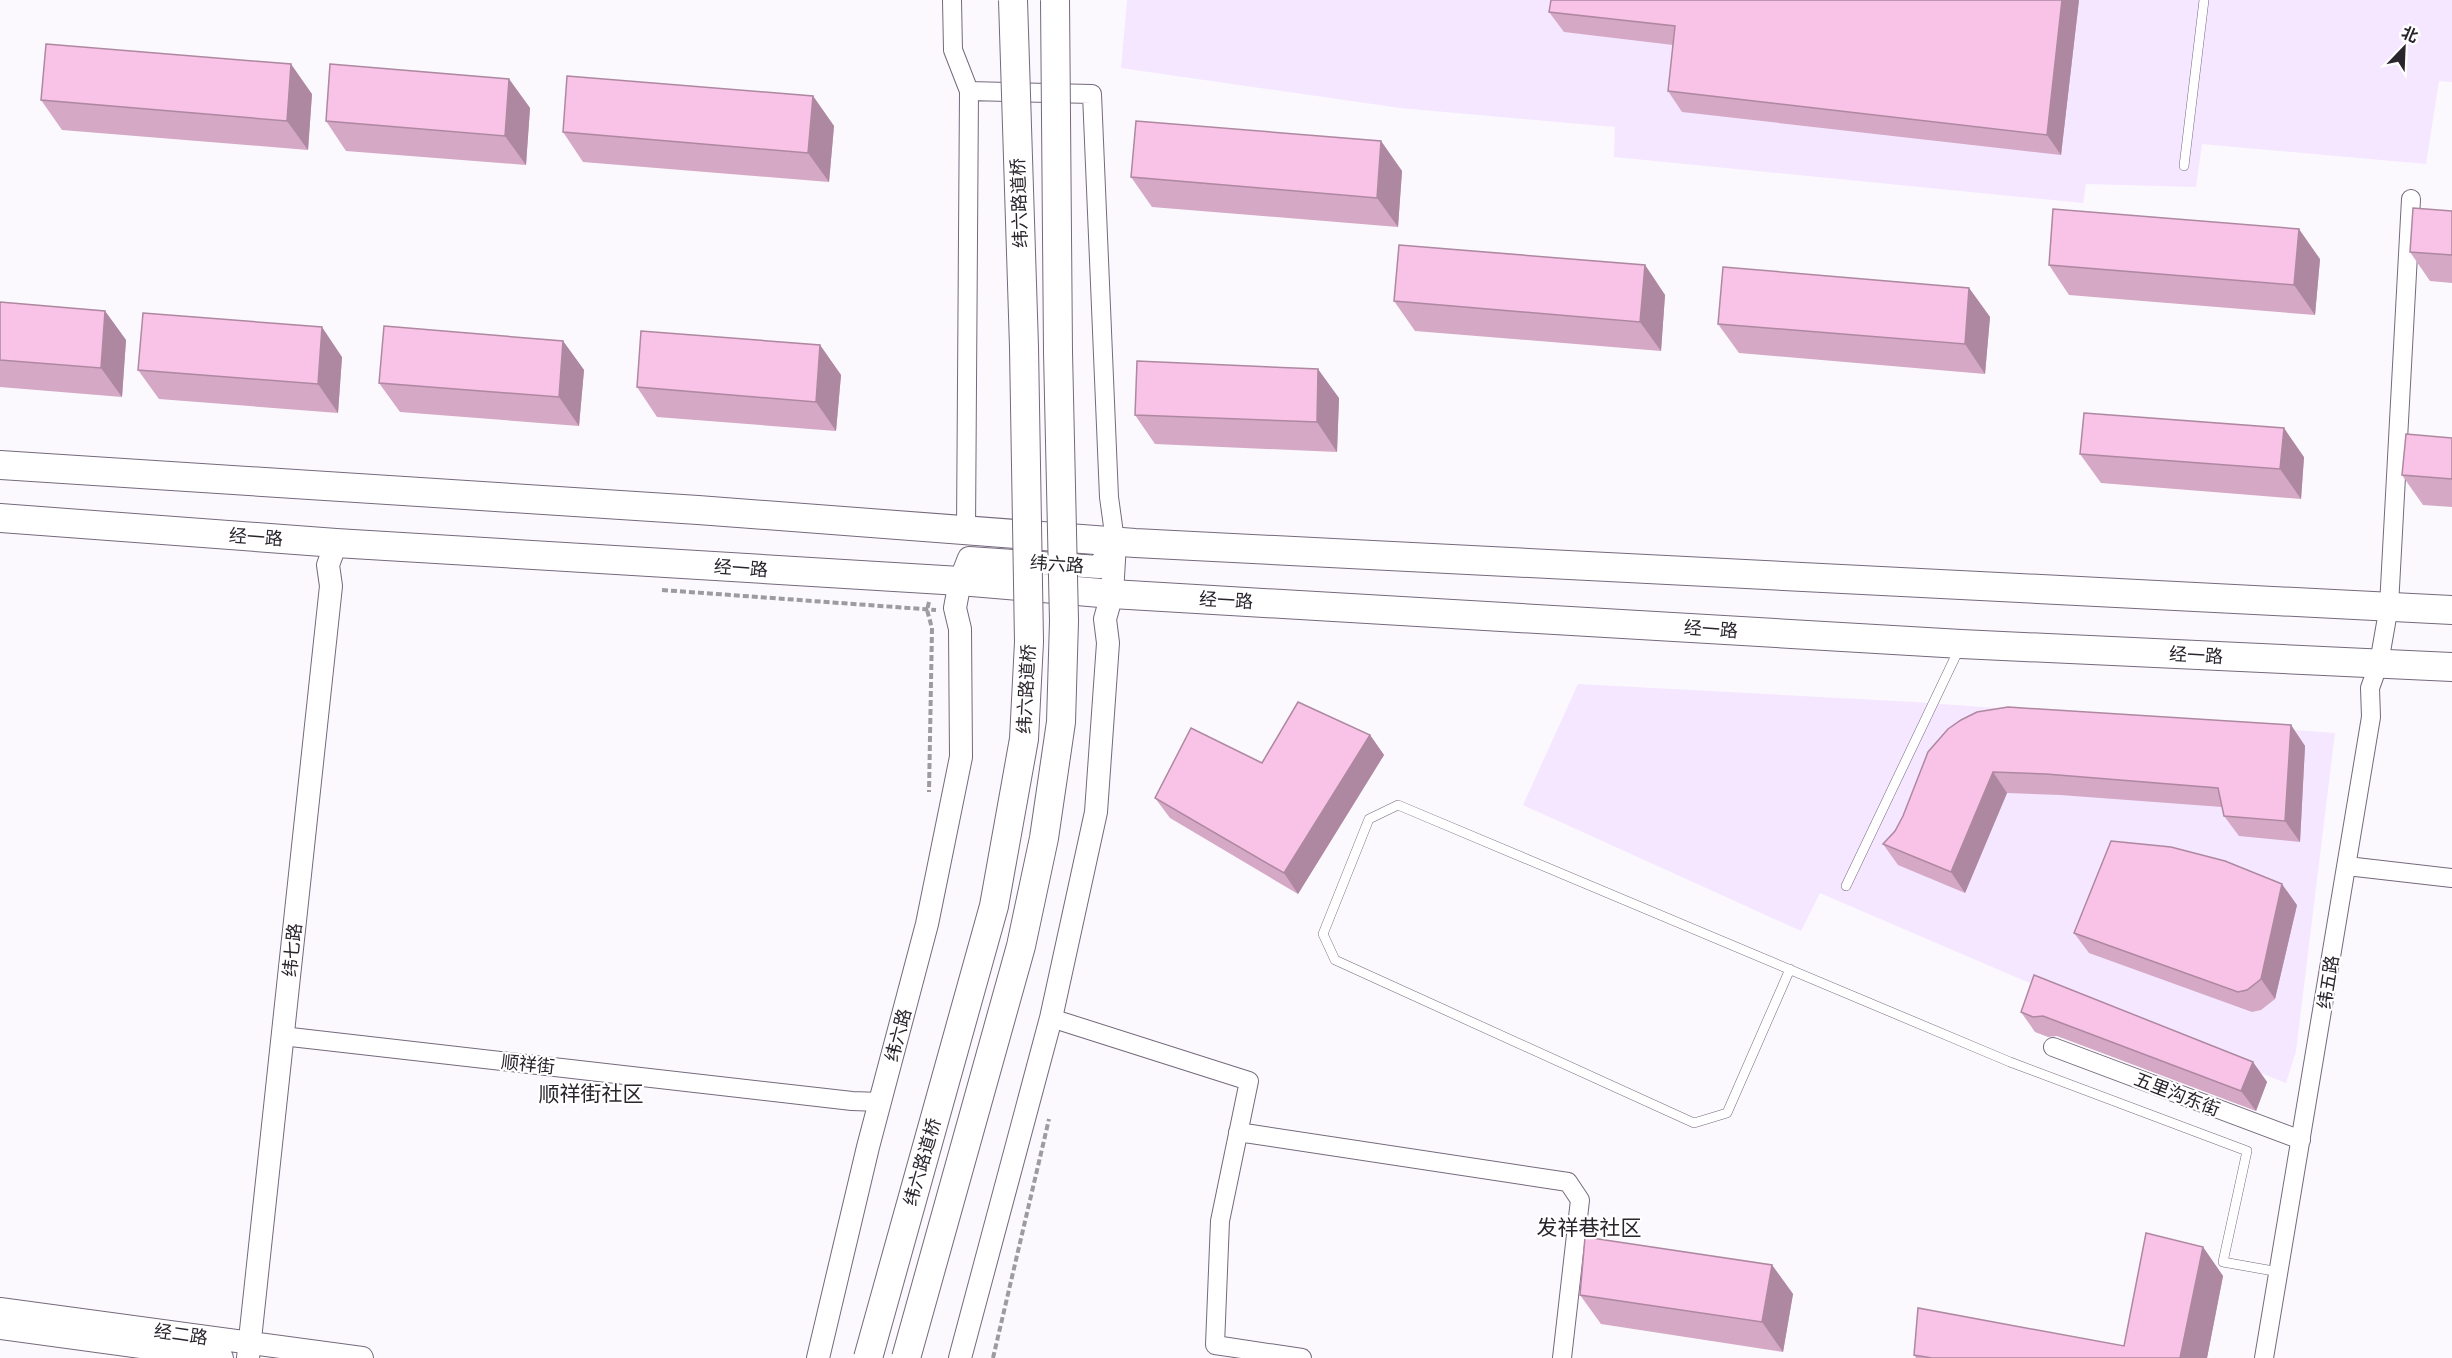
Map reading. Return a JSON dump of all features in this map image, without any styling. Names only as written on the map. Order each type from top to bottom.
[{"type":"main road","name":"纬六路道桥","points":[[868,1358],[994,906],[1024,739],[1029,630],[1024,347],[1013,0]]},
{"type":"main road","name":"纬六路道桥","points":[[906,1358],[1021,946],[1044,838],[1061,722],[1064,621],[1058,352],[1055,0]]},
{"type":"main road","points":[[0,465],[710,511],[1115,541],[2452,610]]},
{"type":"main road","name":"经一路","points":[[0,518],[336,543],[946,581],[1112,594],[1961,644],[2452,667]]},
{"type":"street","points":[[952,0],[953,50],[969,91],[966,530]]},
{"type":"street","points":[[960,1358],[1051,1018],[1096,812],[1108,643],[1105,619],[1112,594],[1115,541],[1109,497],[1092,94],[969,91]]},
{"type":"street","name":"纬五路","points":[[2264,1358],[2371,717],[2370,687],[2379,663],[2389,606],[2411,199]]},
{"type":"street","name":"纬六路","points":[[818,1358],[880,1102],[927,924],[961,758],[960,629],[946,581],[969,558],[1099,567],[1115,541]]},
{"type":"street","name":"纬七路","points":[[248,1351],[331,586],[328,565],[336,543]]},
{"type":"street","points":[[2347,866],[2452,878]]},
{"type":"street","points":[[1051,1018],[1249,1081],[1220,1221],[1215,1345],[1302,1358]]},
{"type":"street","name":"顺祥街","points":[[282,1036],[852,1101],[880,1102]]},
{"type":"street","name":"五里沟东街","points":[[2053,1047],[2301,1140]]},
{"type":"street","points":[[1238,1132],[1568,1182],[1580,1200],[1562,1358]]},
{"type":"street","name":"经二路","points":[[0,1309],[248,1351],[362,1358]]},
{"type":"street","name":"经二路","points":[[0,1328],[222,1358]]},
{"type":"lane","points":[[2184,166],[2204,0]]},
{"type":"lane","points":[[1846,886],[1961,644]]},
{"type":"lane","points":[[1790,969],[1727,1113],[1694,1123],[1335,960],[1323,934],[1369,819],[1398,805],[1790,969],[2010,1062],[2247,1151],[2223,1262],[2279,1272]]},
{"type":"path","points":[[929,796],[932,628],[927,610],[946,581]]},
{"type":"shaded area","points":[[1127,0],[2452,0],[2452,82],[2439,81],[2426,164],[2202,144],[2196,187],[2086,184],[2083,203],[1614,157],[1615,127],[1400,108],[1121,68]]},
{"type":"shaded area","points":[[1578,684],[1914,702],[2335,733],[2296,1051],[2286,1083],[2020,979],[1820,893],[1801,931],[1523,805]]},
{"type":"building","points":[[1551,0],[2062,0],[2047,135],[1668,91],[1675,26],[1549,12]]},
{"type":"building","points":[[46,44],[291,64],[287,121],[41,100]]},
{"type":"building","points":[[330,64],[509,79],[505,136],[326,121]]},
{"type":"building","points":[[567,76],[813,96],[808,153],[563,132]]},
{"type":"building","points":[[1136,121],[1381,141],[1377,198],[1131,177]]},
{"type":"building","points":[[2413,208],[2452,211],[2452,255],[2410,252]]},
{"type":"building","points":[[2053,209],[2299,229],[2294,285],[2049,265]]},
{"type":"building","points":[[1399,245],[1645,265],[1640,322],[1394,301]]},
{"type":"building","points":[[1723,267],[1969,288],[1965,344],[1718,324]]},
{"type":"building","points":[[0,302],[105,311],[101,368],[0,360]]},
{"type":"building","points":[[143,313],[322,327],[318,384],[138,370]]},
{"type":"building","points":[[384,326],[563,341],[559,397],[379,383]]},
{"type":"building","points":[[641,331],[820,345],[816,402],[637,387]]},
{"type":"building","points":[[1137,361],[1318,369],[1317,422],[1135,415]]},
{"type":"building","points":[[2084,413],[2284,428],[2280,469],[2080,454]]},
{"type":"building","points":[[2406,434],[2452,438],[2452,479],[2402,475]]},
{"type":"building","points":[[1298,702],[1370,735],[1284,873],[1155,798],[1191,728],[1262,763]]},
{"type":"building","points":[[2008,707],[2291,725],[2285,821],[2224,816],[2218,788],[1993,772],[1951,872],[1883,844],[1895,831],[1903,816],[1928,752],[1948,729],[1977,712]]},
{"type":"building","points":[[2111,841],[2171,847],[2225,861],[2282,884],[2261,979],[2247,990],[2238,992],[2074,933]]},
{"type":"building","points":[[2034,975],[2253,1062],[2241,1091],[2043,1016],[2033,1017],[2021,1012]]},
{"type":"building","points":[[2146,1233],[2203,1247],[2180,1358],[1932,1358],[1914,1355],[1918,1308],[2124,1346]]},
{"type":"building","points":[[1585,1237],[1772,1265],[1762,1322],[1580,1295]]},
{"type":"district","name":"顺祥街社区","points":[[591,1093]]},
{"type":"district","name":"发祥巷社区","points":[[1589,1227]]}]
